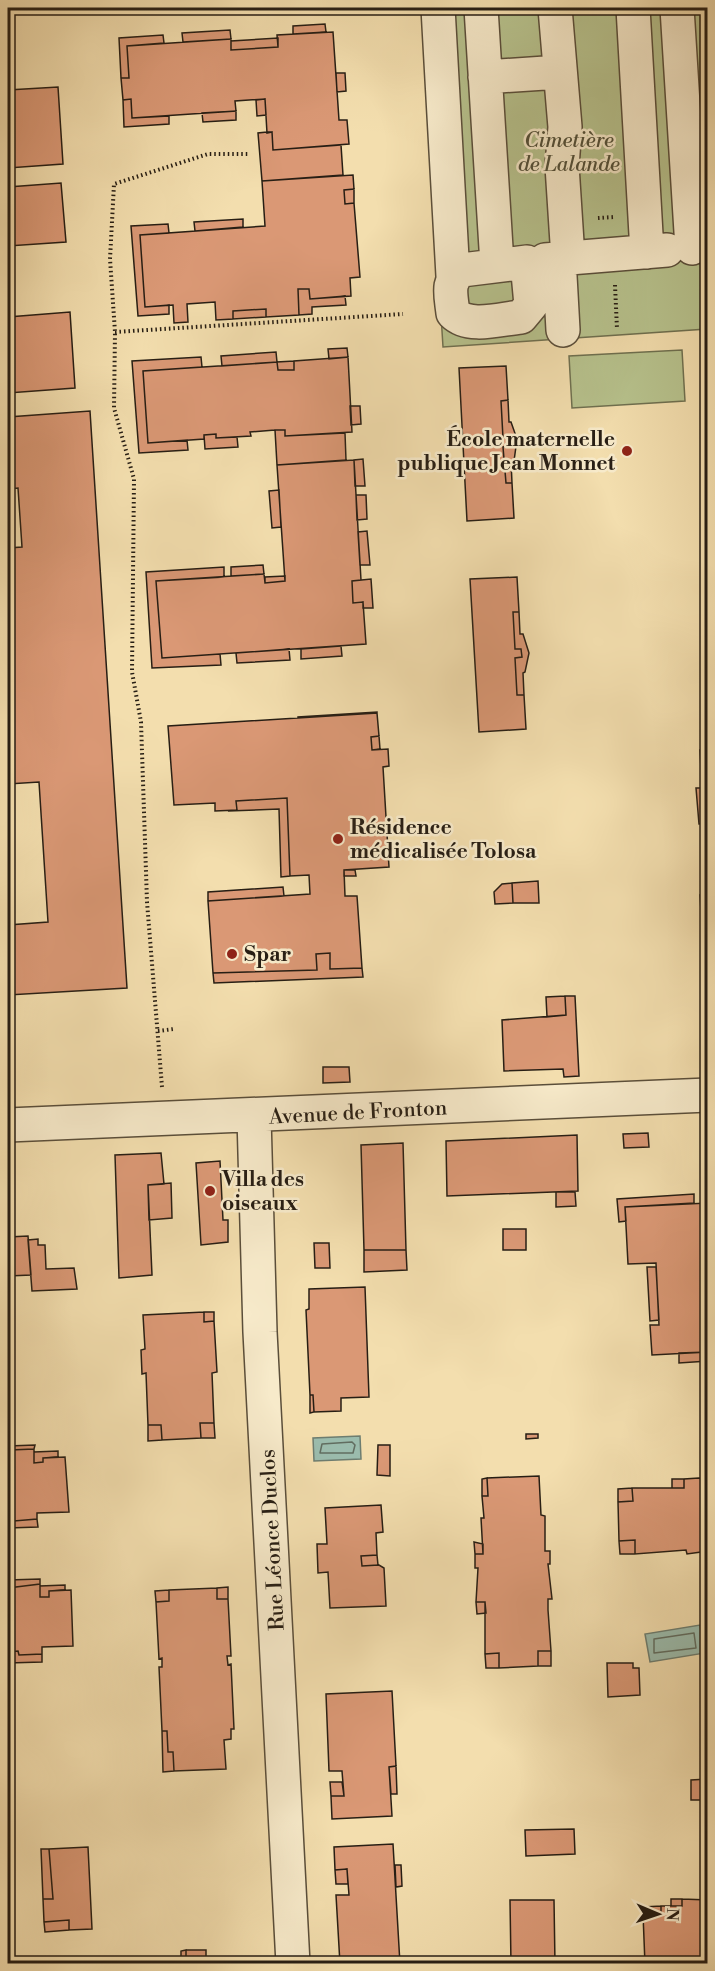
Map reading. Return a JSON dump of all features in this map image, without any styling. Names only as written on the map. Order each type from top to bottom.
[{"type":"street","points":[[438,8],[453,276],[450,285],[453,313],[459,319],[469,322],[521,317],[531,305],[512,263],[486,91],[481,8]]},
{"type":"street","points":[[555,8],[565,127],[562,166],[566,221],[563,258],[563,330]]},
{"type":"street","points":[[633,8],[647,252]]},
{"type":"street","points":[[453,276],[462,270],[484,269],[512,263],[700,247],[677,8]]},
{"type":"street","points":[[444,109],[486,91],[560,72]]},
{"type":"street","name":"Avenue de Fronton","points":[[8,1125],[254,1117],[708,1095]]},
{"type":"street","name":"Rue Léonce Duclos","points":[[254,1117],[260,1332],[293,1964]]},
{"type":"path","points":[[162,1095],[147,902],[141,722],[132,672],[134,479],[114,408],[115,332],[110,259],[114,184],[208,154],[248,154]]},
{"type":"path","points":[[562,166],[642,160]]},
{"type":"path","points":[[566,221],[645,215]]},
{"type":"path","points":[[614,254],[617,329]]},
{"type":"path","points":[[115,332],[403,314]]},
{"type":"path","points":[[158,1031],[174,1029]]},
{"type":"green space","name":"Cimetière de Lalande","points":[[422,8],[707,8],[707,329],[443,347]]},
{"type":"green space","points":[[682,350],[685,401],[572,408],[569,356]]},
{"type":"water","points":[[360,1436],[361,1459],[314,1461],[313,1438]]},
{"type":"water","points":[[700,1625],[705,1653],[650,1662],[645,1634]]},
{"type":"building","points":[[325,24],[326,32],[293,34],[293,26]]},
{"type":"building","points":[[230,30],[231,39],[183,42],[182,33]]},
{"type":"building","points":[[333,32],[339,120],[347,120],[349,144],[273,150],[272,132],[267,133],[265,99],[235,101],[236,111],[132,118],[131,99],[123,100],[121,78],[129,78],[127,46],[231,39],[231,50],[278,47],[277,35]]},
{"type":"building","points":[[163,35],[164,43],[127,46],[129,78],[121,78],[119,38]]},
{"type":"building","points":[[278,38],[278,47],[231,50],[231,41]]},
{"type":"building","points":[[336,73],[345,73],[346,91],[337,92]]},
{"type":"building","points":[[58,87],[63,164],[8,168],[8,90]]},
{"type":"building","points":[[131,99],[132,118],[169,116],[169,124],[124,127],[123,100]]},
{"type":"building","points":[[265,99],[266,115],[257,116],[256,100]]},
{"type":"building","points":[[236,111],[236,120],[203,122],[202,113]]},
{"type":"building","points":[[272,132],[273,150],[341,145],[343,175],[262,181],[258,133]]},
{"type":"building","points":[[353,175],[354,189],[344,190],[345,204],[354,203],[360,277],[350,278],[351,296],[310,299],[309,289],[298,289],[299,315],[266,317],[266,309],[233,311],[233,319],[216,320],[215,302],[187,304],[188,322],[174,323],[173,305],[145,307],[140,235],[265,226],[262,181]]},
{"type":"building","points":[[61,183],[66,242],[8,246],[8,187]]},
{"type":"building","points":[[354,189],[354,203],[345,204],[344,190]]},
{"type":"building","points":[[243,219],[243,227],[195,231],[194,222]]},
{"type":"building","points":[[168,224],[169,233],[140,235],[145,307],[169,305],[169,314],[138,316],[131,226]]},
{"type":"building","points":[[298,289],[309,289],[310,299],[345,296],[346,305],[312,307],[312,314],[299,315]]},
{"type":"building","points":[[266,309],[266,317],[233,319],[233,311]]},
{"type":"building","points":[[70,312],[75,388],[8,393],[8,317]]},
{"type":"building","points":[[347,348],[348,357],[329,359],[328,349]]},
{"type":"building","points":[[276,352],[277,362],[222,366],[221,356]]},
{"type":"building","points":[[201,357],[202,367],[143,371],[148,443],[187,440],[188,450],[139,453],[132,361]]},
{"type":"building","points":[[348,357],[352,432],[285,436],[285,430],[275,430],[250,432],[251,436],[216,438],[216,434],[204,435],[204,439],[148,443],[143,371],[277,362],[278,370],[294,370],[294,361]]},
{"type":"building","points":[[294,361],[294,370],[278,370],[277,362]]},
{"type":"building","points":[[506,366],[508,400],[501,401],[503,438],[509,437],[510,446],[503,447],[506,483],[512,483],[514,518],[467,521],[459,368]]},
{"type":"building","points":[[508,400],[509,422],[511,422],[517,439],[514,461],[511,461],[512,483],[506,483],[503,447],[510,446],[509,437],[503,438],[501,401]]},
{"type":"building","points":[[350,406],[360,406],[361,424],[351,425]]},
{"type":"building","points":[[90,411],[127,988],[8,995],[8,925],[48,922],[39,782],[8,784],[8,548],[22,547],[18,488],[8,489],[8,417]]},
{"type":"building","points":[[275,430],[285,430],[285,436],[345,433],[346,460],[277,465]]},
{"type":"building","points":[[216,434],[216,438],[237,437],[238,447],[205,449],[204,435]]},
{"type":"building","points":[[363,459],[365,486],[355,486],[354,460]]},
{"type":"building","points":[[354,460],[361,580],[352,581],[353,603],[363,602],[366,644],[162,658],[156,581],[264,574],[265,583],[285,581],[277,465]]},
{"type":"building","points":[[279,490],[281,527],[272,528],[269,491]]},
{"type":"building","points":[[356,495],[366,495],[367,519],[357,520]]},
{"type":"building","points":[[367,531],[370,565],[360,565],[358,532]]},
{"type":"building","points":[[263,565],[264,574],[231,576],[231,567]]},
{"type":"building","points":[[224,567],[224,577],[156,581],[162,658],[220,654],[221,665],[152,668],[146,572]]},
{"type":"building","points":[[285,576],[285,581],[265,583],[265,577]]},
{"type":"building","points":[[517,577],[519,612],[513,612],[515,649],[521,649],[522,657],[515,658],[517,695],[524,695],[526,729],[479,732],[470,579]]},
{"type":"building","points":[[371,579],[373,608],[363,608],[363,602],[353,603],[352,581]]},
{"type":"building","points":[[513,612],[519,612],[520,634],[523,634],[529,653],[523,673],[524,695],[517,695],[515,658],[522,657],[521,649],[515,649]]},
{"type":"building","points":[[341,646],[342,656],[301,659],[301,649]]},
{"type":"building","points":[[289,649],[290,660],[237,663],[236,653]]},
{"type":"building","points":[[377,713],[298,718],[298,717]]},
{"type":"building","name":"Résidence médicalisée Tolosa","points":[[377,713],[379,736],[371,737],[372,750],[388,749],[389,766],[383,767],[389,867],[344,870],[345,896],[357,896],[362,968],[330,969],[330,953],[316,954],[317,970],[213,973],[208,901],[310,894],[309,875],[290,876],[287,798],[236,801],[237,810],[215,811],[215,803],[174,805],[168,726]]},
{"type":"building","points":[[702,719],[708,719],[708,788],[705,768],[701,769],[700,750],[704,750]]},
{"type":"building","points":[[379,736],[380,749],[372,750],[371,737]]},
{"type":"building","points":[[696,788],[708,788],[708,823],[699,824]]},
{"type":"building","points":[[287,798],[290,876],[281,877],[279,809],[228,811],[237,810],[236,801]]},
{"type":"building","points":[[344,870],[355,870],[356,876],[344,876]]},
{"type":"building","points":[[538,881],[539,903],[513,903],[512,883]]},
{"type":"building","points":[[512,883],[513,903],[495,904],[494,892],[502,884]]},
{"type":"building","points":[[283,887],[284,896],[208,901],[208,892]]},
{"type":"building","points":[[708,894],[708,1024],[700,895]]},
{"type":"building","points":[[330,953],[330,969],[362,968],[363,977],[214,983],[213,973],[317,970],[316,954]]},
{"type":"building","points":[[565,996],[575,996],[579,1076],[564,1077],[563,1069],[504,1071],[502,1020],[566,1015]]},
{"type":"building","points":[[565,996],[566,1015],[547,1017],[546,997]]},
{"type":"building","points":[[323,1067],[349,1067],[350,1082],[323,1083]]},
{"type":"building","points":[[648,1133],[649,1147],[624,1148],[623,1134]]},
{"type":"building","points":[[577,1135],[578,1191],[447,1196],[446,1141]]},
{"type":"building","points":[[403,1143],[406,1250],[364,1250],[361,1145]]},
{"type":"building","points":[[161,1153],[164,1184],[148,1185],[152,1275],[119,1278],[115,1155]]},
{"type":"building","name":"Villa des oiseaux","points":[[220,1161],[223,1220],[228,1220],[228,1242],[201,1245],[196,1163]]},
{"type":"building","points":[[171,1183],[172,1218],[149,1220],[148,1185]]},
{"type":"building","points":[[556,1192],[575,1192],[576,1206],[556,1207]]},
{"type":"building","points":[[694,1194],[694,1203],[625,1207],[626,1221],[619,1222],[617,1199]]},
{"type":"building","points":[[708,1203],[708,1352],[652,1355],[650,1325],[659,1325],[656,1263],[628,1264],[625,1207]]},
{"type":"building","points":[[503,1229],[526,1229],[526,1250],[503,1250]]},
{"type":"building","points":[[28,1236],[31,1275],[8,1276],[8,1237]]},
{"type":"building","points":[[38,1239],[38,1245],[45,1245],[46,1269],[74,1268],[77,1289],[32,1291],[28,1240]]},
{"type":"building","points":[[314,1243],[329,1243],[330,1268],[315,1268]]},
{"type":"building","points":[[364,1250],[406,1250],[407,1270],[364,1272]]},
{"type":"building","points":[[647,1267],[656,1267],[659,1320],[650,1321]]},
{"type":"building","points":[[365,1287],[369,1397],[341,1398],[341,1411],[314,1412],[313,1395],[310,1395],[306,1310],[309,1309],[309,1289]]},
{"type":"building","points":[[204,1312],[214,1312],[214,1321],[204,1322]]},
{"type":"building","points":[[204,1312],[204,1322],[214,1321],[217,1372],[212,1373],[214,1423],[200,1423],[201,1438],[162,1440],[161,1425],[148,1425],[146,1373],[142,1374],[141,1350],[145,1349],[143,1315]]},
{"type":"building","points":[[708,1352],[708,1361],[679,1363],[679,1353]]},
{"type":"building","points":[[310,1395],[313,1395],[314,1412],[310,1413]]},
{"type":"building","points":[[200,1423],[214,1423],[215,1438],[201,1438]]},
{"type":"building","points":[[148,1425],[161,1425],[162,1440],[148,1441]]},
{"type":"building","points":[[526,1434],[538,1434],[538,1438],[526,1439]]},
{"type":"building","points":[[35,1445],[34,1449],[10,1450],[8,1454],[8,1446]]},
{"type":"building","points":[[378,1445],[390,1445],[390,1476],[377,1475]]},
{"type":"building","points":[[34,1449],[34,1463],[43,1462],[43,1458],[65,1457],[69,1512],[37,1513],[37,1519],[14,1521],[14,1518],[8,1518],[8,1454],[10,1450]]},
{"type":"building","points":[[58,1451],[58,1457],[43,1458],[43,1462],[34,1463],[34,1452]]},
{"type":"building","points":[[539,1476],[541,1515],[545,1516],[545,1551],[550,1551],[550,1564],[548,1564],[552,1599],[548,1599],[548,1610],[551,1651],[538,1651],[538,1666],[499,1668],[499,1653],[485,1654],[485,1602],[476,1602],[478,1568],[475,1568],[475,1554],[483,1554],[482,1496],[488,1496],[487,1478]]},
{"type":"building","points":[[487,1478],[488,1496],[482,1496],[482,1479]]},
{"type":"building","points":[[672,1479],[684,1479],[684,1488],[672,1488]]},
{"type":"building","points":[[684,1479],[708,1479],[708,1551],[687,1554],[686,1550],[635,1554],[635,1540],[619,1541],[618,1502],[633,1501],[632,1488],[684,1488]]},
{"type":"building","points":[[632,1488],[633,1501],[618,1502],[618,1489]]},
{"type":"building","points":[[381,1505],[383,1532],[376,1533],[377,1555],[361,1556],[362,1566],[379,1565],[384,1568],[386,1606],[330,1608],[328,1572],[318,1573],[317,1544],[327,1544],[325,1508]]},
{"type":"building","points":[[8,1518],[14,1518],[14,1521],[37,1519],[38,1527],[8,1528]]},
{"type":"building","points":[[635,1540],[635,1554],[620,1554],[619,1541]]},
{"type":"building","points":[[474,1542],[483,1544],[483,1554],[475,1554]]},
{"type":"building","points":[[377,1555],[378,1565],[362,1566],[361,1556]]},
{"type":"building","points":[[40,1579],[40,1584],[8,1588],[8,1580]]},
{"type":"building","points":[[40,1584],[40,1597],[49,1597],[49,1591],[71,1590],[73,1646],[42,1647],[42,1654],[19,1655],[18,1651],[8,1652],[8,1588]]},
{"type":"building","points":[[65,1585],[65,1590],[49,1591],[49,1597],[40,1597],[40,1586]]},
{"type":"building","points":[[228,1587],[228,1599],[217,1599],[217,1588]]},
{"type":"building","points":[[217,1588],[217,1599],[228,1599],[231,1656],[227,1656],[228,1665],[231,1664],[234,1729],[231,1729],[231,1739],[224,1740],[226,1769],[174,1771],[173,1752],[168,1752],[167,1731],[162,1731],[159,1667],[162,1667],[162,1658],[159,1659],[156,1602],[169,1601],[169,1590]]},
{"type":"building","points":[[169,1590],[169,1601],[156,1602],[155,1591]]},
{"type":"building","points":[[476,1602],[485,1602],[486,1613],[477,1614]]},
{"type":"building","points":[[18,1651],[19,1655],[42,1654],[42,1662],[8,1663],[8,1652]]},
{"type":"building","points":[[538,1651],[551,1651],[551,1666],[538,1666]]},
{"type":"building","points":[[499,1653],[499,1668],[486,1668],[485,1654]]},
{"type":"building","points":[[607,1663],[633,1663],[633,1668],[639,1668],[640,1695],[608,1697]]},
{"type":"building","points":[[392,1691],[396,1766],[389,1767],[392,1816],[332,1819],[331,1796],[344,1796],[342,1771],[329,1771],[326,1694]]},
{"type":"building","points":[[162,1731],[167,1731],[168,1752],[173,1752],[174,1771],[163,1772]]},
{"type":"building","points":[[396,1766],[397,1794],[391,1794],[389,1767]]},
{"type":"building","points":[[708,1779],[708,1800],[691,1800],[691,1780]]},
{"type":"building","points":[[330,1782],[342,1782],[344,1796],[331,1796]]},
{"type":"building","points":[[574,1829],[575,1854],[526,1856],[525,1830]]},
{"type":"building","points":[[393,1844],[400,1964],[340,1964],[336,1895],[349,1895],[347,1869],[335,1870],[334,1847]]},
{"type":"building","points":[[88,1847],[92,1929],[69,1930],[69,1920],[44,1922],[43,1899],[53,1899],[49,1849]]},
{"type":"building","points":[[41,1849],[49,1849],[53,1899],[43,1899]]},
{"type":"building","points":[[395,1865],[401,1865],[402,1886],[396,1887]]},
{"type":"building","points":[[347,1869],[348,1884],[336,1884],[335,1870]]},
{"type":"building","points":[[671,1899],[682,1899],[682,1906],[671,1906]]},
{"type":"building","points":[[682,1899],[708,1900],[708,1964],[645,1964],[643,1914],[661,1914],[661,1906],[682,1906]]},
{"type":"building","points":[[510,1900],[554,1900],[555,1964],[511,1964]]},
{"type":"building","points":[[661,1906],[661,1914],[643,1914],[643,1907]]},
{"type":"building","points":[[69,1920],[69,1930],[45,1932],[44,1922]]},
{"type":"building","points":[[186,1950],[206,1950],[206,1964],[186,1964]]},
{"type":"building","points":[[186,1950],[186,1964],[181,1964],[181,1951]]},
{"type":"place","name":"École maternelle publique Jean Monnet","points":[[627,451]]},
{"type":"place","name":"Résidence médicalisée Tolosa","points":[[338,839]]},
{"type":"place","name":"Spar","points":[[232,954]]},
{"type":"place","name":"Villa des oiseaux","points":[[210,1191]]}]
